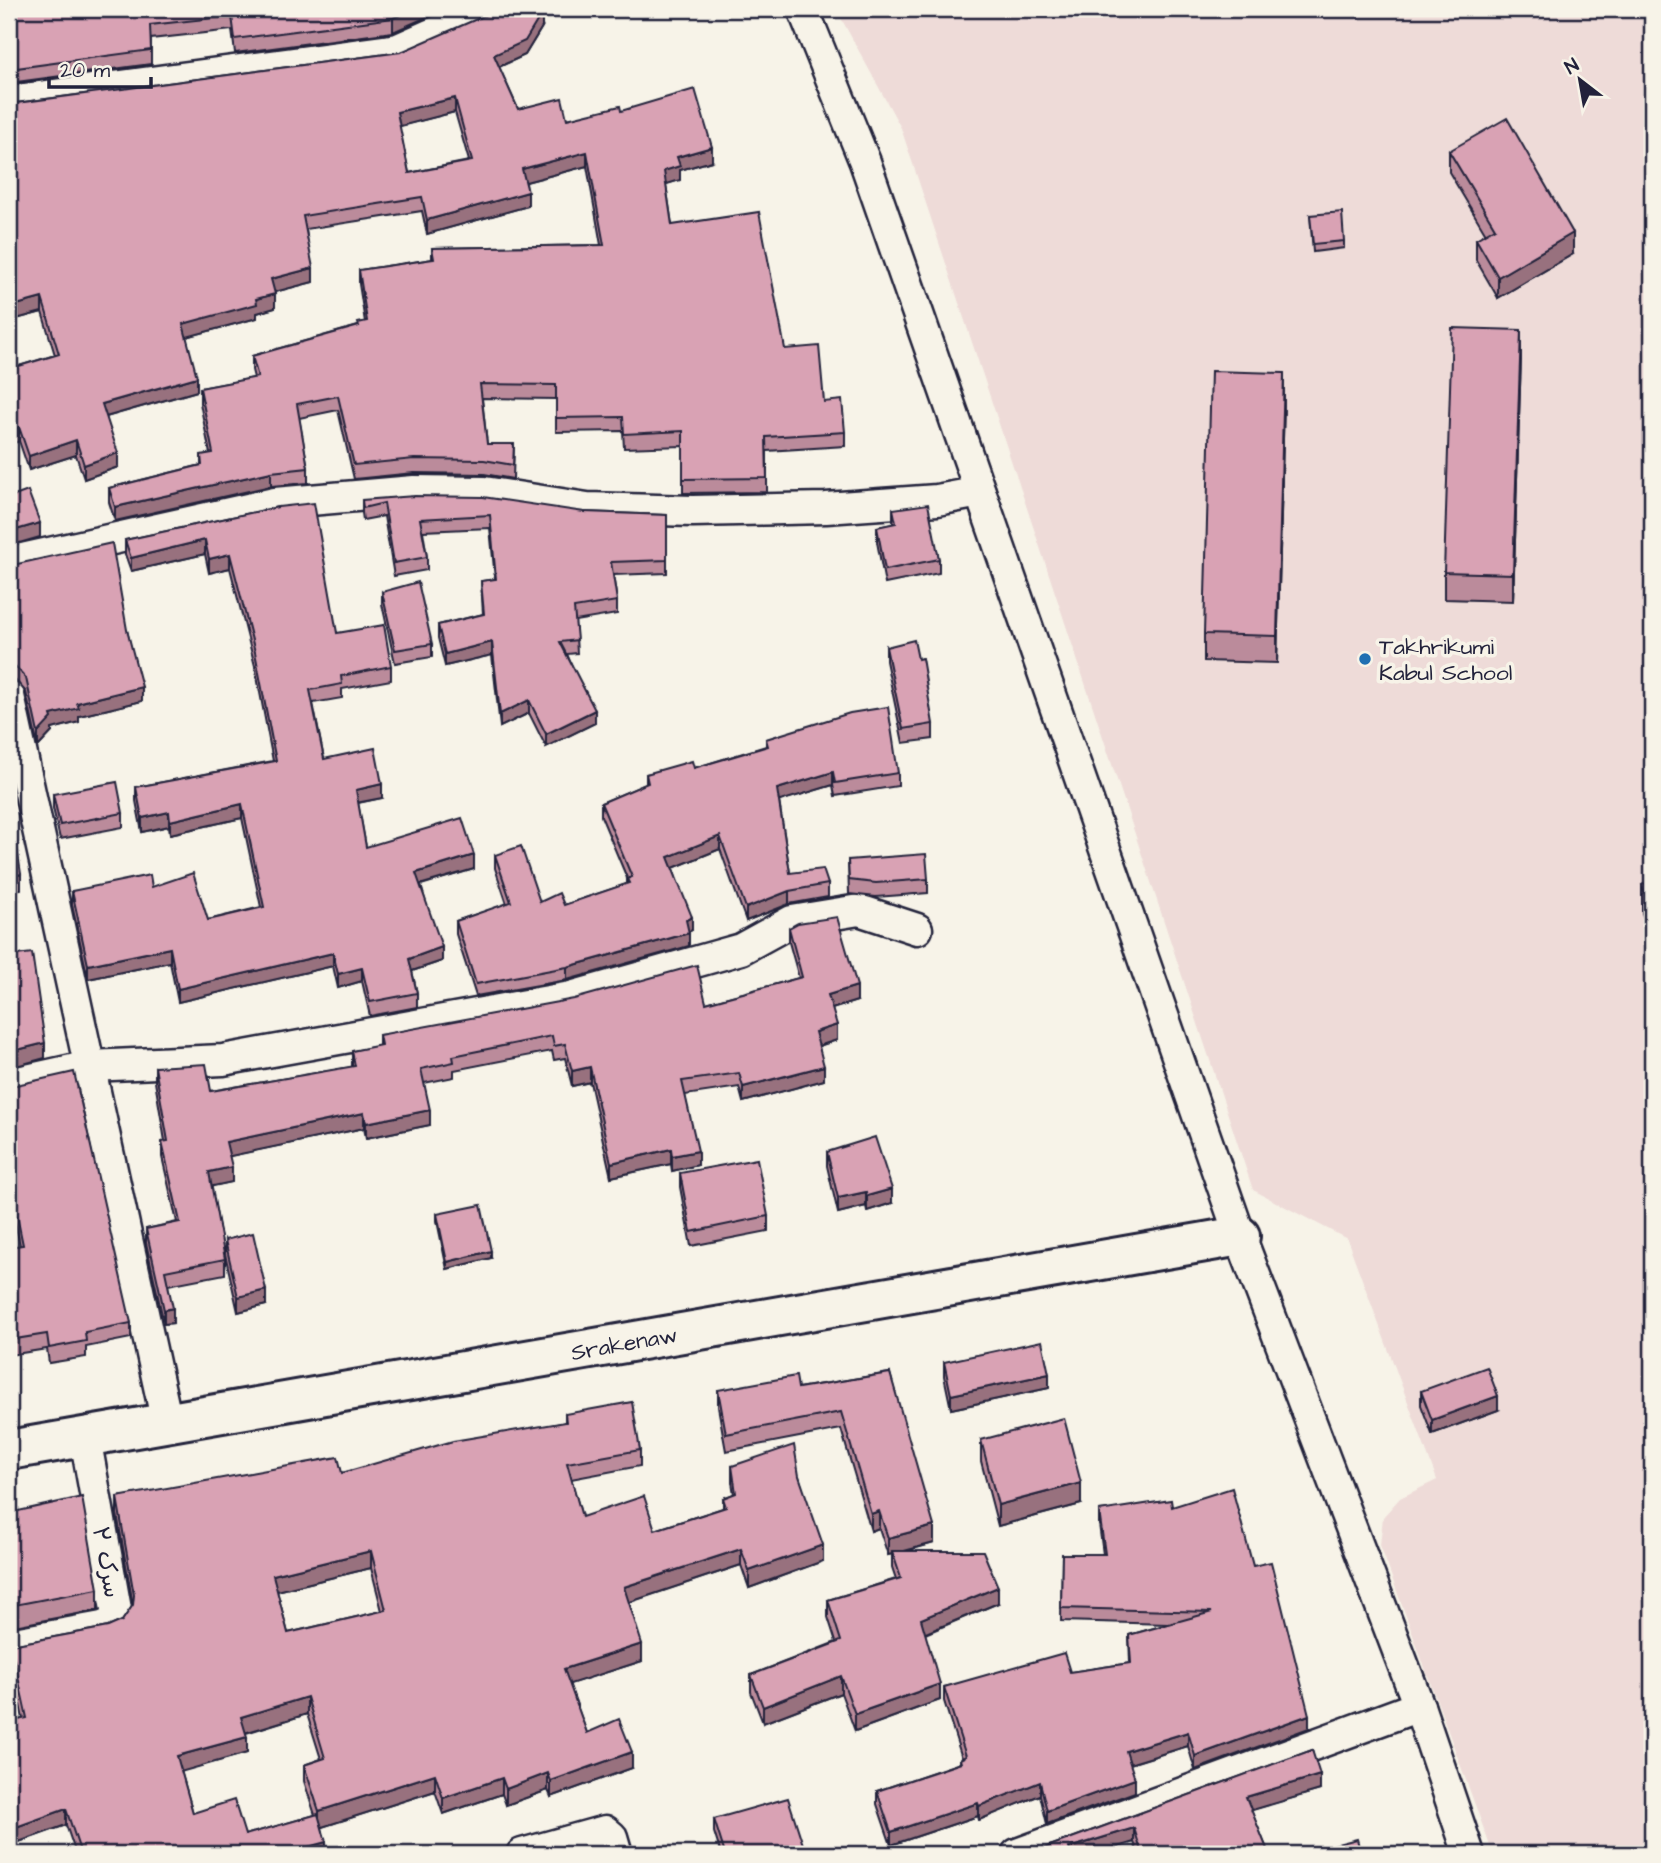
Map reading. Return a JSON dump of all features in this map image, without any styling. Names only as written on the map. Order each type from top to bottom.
[{"type":"main road","name":"Srakenaw","points":[[9,1450],[1240,1236]]},
{"type":"street","points":[[9,101],[398,49],[488,9]]},
{"type":"street","points":[[803,9],[865,162],[1240,1236],[1419,1706],[1469,1854]]},
{"type":"street","points":[[9,562],[275,503],[414,491],[484,492],[587,508],[693,511],[840,507],[937,500],[980,492]]},
{"type":"street","points":[[10,703],[167,1423]]},
{"type":"street","points":[[9,1084],[90,1066],[223,1060],[572,997],[741,949],[792,921],[859,910],[917,929]]},
{"type":"street","name":"سرک ۲","points":[[9,1644],[102,1627],[114,1622],[117,1615],[85,1437]]},
{"type":"street","points":[[1017,1854],[1419,1706]]},
{"type":"street","points":[[522,1854],[604,1831],[612,1837],[617,1854]]},
{"type":"shaded area","name":"Takhrikumi Kabul School","points":[[836,9],[1345,9],[1350,17],[1366,9],[1652,9],[1652,1854],[1493,1854],[1380,1545],[1383,1517],[1400,1498],[1437,1480],[1347,1239],[1253,1190],[901,128]]},
{"type":"building","points":[[9,9],[414,9],[393,18],[235,39],[232,16],[150,25],[151,50],[9,69]]},
{"type":"building","points":[[540,9],[542,13],[525,41],[494,55],[518,109],[562,98],[567,119],[620,106],[621,111],[695,89],[712,147],[677,157],[680,166],[664,171],[672,225],[759,212],[785,349],[819,346],[824,402],[842,400],[845,432],[766,437],[767,478],[683,479],[683,431],[624,434],[623,417],[556,418],[556,385],[480,384],[487,444],[514,444],[513,465],[484,460],[414,459],[354,465],[338,396],[297,404],[308,468],[271,472],[115,507],[109,488],[202,465],[201,455],[213,453],[200,388],[258,377],[252,356],[359,326],[358,323],[367,321],[359,270],[434,259],[432,248],[604,245],[587,152],[522,169],[528,192],[427,220],[422,197],[303,216],[313,268],[271,279],[275,294],[256,299],[257,304],[183,324],[197,377],[102,404],[118,453],[84,465],[76,440],[29,456],[19,427],[14,429],[9,418],[9,369],[59,354],[42,298],[9,307],[9,208],[17,205],[9,172],[9,104],[401,52],[495,11]],"holes":[[[455,98],[472,161],[409,173],[397,112]]]},
{"type":"building","points":[[1507,118],[1573,233],[1498,277],[1476,239],[1495,228],[1449,151]]},
{"type":"building","points":[[1342,212],[1344,241],[1313,244],[1310,215]]},
{"type":"building","points":[[1452,328],[1521,330],[1513,574],[1444,572]]},
{"type":"building","points":[[1211,371],[1284,373],[1277,636],[1204,634]]},
{"type":"building","points":[[28,491],[40,523],[9,532],[9,498]]},
{"type":"building","points":[[415,496],[483,497],[584,512],[667,515],[667,560],[611,562],[617,601],[574,608],[577,640],[560,642],[595,710],[546,734],[529,700],[500,714],[492,642],[445,654],[438,625],[484,614],[481,581],[496,579],[490,515],[420,519],[427,557],[394,563],[384,503],[363,508],[362,500]]},
{"type":"building","points":[[314,503],[337,633],[384,625],[391,666],[341,676],[342,684],[310,690],[324,759],[375,748],[382,784],[356,790],[366,847],[462,818],[474,855],[416,873],[442,947],[409,959],[417,993],[370,1002],[362,968],[338,974],[333,953],[178,989],[170,948],[88,965],[72,891],[150,875],[152,887],[193,873],[208,920],[264,907],[242,804],[170,821],[169,812],[142,818],[136,787],[276,761],[255,652],[230,554],[209,559],[205,540],[131,558],[125,540],[278,507]]},
{"type":"building","points":[[928,504],[939,559],[885,570],[877,527],[896,523],[893,509]]},
{"type":"building","points":[[112,543],[127,630],[142,687],[77,703],[79,708],[51,715],[52,718],[38,733],[26,678],[15,666],[9,665],[9,564]]},
{"type":"building","points":[[418,582],[432,644],[395,650],[382,592]]},
{"type":"building","points":[[914,640],[918,659],[922,658],[933,724],[903,729],[886,647]]},
{"type":"building","points":[[888,707],[898,773],[835,783],[833,772],[777,789],[790,873],[823,869],[828,884],[789,891],[746,908],[720,836],[668,857],[692,917],[686,920],[689,933],[567,967],[476,984],[456,921],[511,902],[495,855],[521,846],[540,902],[559,893],[564,905],[629,883],[627,879],[632,877],[601,803],[648,783],[646,774],[692,761],[694,768],[768,746],[766,739],[850,713]]},
{"type":"building","points":[[117,782],[123,813],[60,825],[53,794]]},
{"type":"building","points":[[14,829],[21,874],[9,877],[9,830]]},
{"type":"building","points":[[926,854],[928,879],[876,883],[849,880],[848,860]]},
{"type":"building","points":[[1652,881],[1652,913],[1642,885]]},
{"type":"building","points":[[837,917],[857,986],[828,995],[837,1025],[815,1032],[824,1066],[743,1087],[739,1073],[682,1081],[698,1151],[672,1156],[671,1149],[611,1163],[590,1067],[572,1071],[565,1044],[554,1046],[552,1036],[453,1056],[454,1062],[421,1069],[430,1110],[366,1123],[364,1113],[226,1142],[232,1167],[209,1172],[225,1259],[165,1271],[173,1308],[164,1310],[146,1229],[180,1222],[162,1142],[168,1141],[155,1067],[206,1064],[211,1091],[355,1066],[352,1051],[381,1045],[379,1035],[574,999],[697,965],[706,1003],[802,977],[789,928],[798,923]]},
{"type":"building","points":[[32,953],[45,1043],[9,1052],[9,956]]},
{"type":"building","points":[[74,1072],[131,1323],[85,1332],[86,1341],[49,1348],[47,1334],[9,1340],[9,1247],[23,1245],[9,1177],[9,1085]]},
{"type":"building","points":[[875,1137],[892,1189],[867,1196],[866,1192],[838,1198],[827,1152]]},
{"type":"building","points":[[757,1159],[768,1216],[691,1232],[680,1173]]},
{"type":"building","points":[[481,1205],[491,1251],[447,1262],[437,1214]]},
{"type":"building","points":[[253,1233],[266,1290],[238,1297],[225,1240]]},
{"type":"building","points":[[1042,1341],[1049,1374],[951,1395],[944,1362]]},
{"type":"building","points":[[1487,1367],[1498,1396],[1432,1420],[1421,1391]]},
{"type":"building","points":[[890,1373],[934,1526],[888,1538],[879,1511],[871,1514],[841,1412],[726,1434],[718,1390],[796,1376],[798,1388]]},
{"type":"building","points":[[632,1402],[640,1450],[567,1463],[582,1517],[644,1496],[655,1530],[726,1507],[723,1498],[736,1493],[732,1466],[794,1445],[799,1476],[823,1545],[749,1571],[741,1549],[624,1587],[642,1644],[564,1669],[587,1733],[619,1719],[632,1752],[551,1781],[548,1773],[506,1789],[502,1778],[443,1798],[435,1774],[319,1811],[304,1765],[325,1758],[307,1697],[241,1717],[247,1737],[177,1756],[193,1813],[234,1800],[245,1835],[318,1814],[326,1842],[282,1854],[81,1854],[66,1809],[16,1827],[9,1805],[9,1722],[27,1718],[11,1645],[108,1627],[122,1621],[133,1605],[134,1595],[117,1497],[338,1457],[342,1473],[453,1441],[566,1422],[565,1414]],"holes":[[[371,1551],[386,1610],[288,1633],[273,1575]]]},
{"type":"building","points":[[1064,1418],[1081,1483],[998,1505],[981,1440]]},
{"type":"building","points":[[1232,1488],[1253,1566],[1271,1562],[1309,1715],[1195,1756],[1188,1732],[1126,1751],[1135,1779],[1047,1811],[1040,1782],[979,1806],[978,1803],[891,1832],[877,1791],[961,1763],[960,1759],[966,1756],[944,1687],[1064,1653],[1070,1672],[1131,1663],[1129,1635],[1212,1612],[1061,1608],[1062,1554],[1105,1554],[1099,1511],[1171,1500],[1172,1507]]},
{"type":"building","points":[[82,1497],[98,1589],[9,1606],[9,1513]]},
{"type":"building","points":[[892,1551],[983,1551],[998,1587],[921,1619],[940,1684],[855,1714],[841,1676],[763,1707],[751,1675],[841,1641],[828,1600],[901,1578]]},
{"type":"building","points":[[1312,1750],[1320,1775],[1246,1797],[1269,1854],[1142,1854],[1134,1828],[1069,1848],[1071,1854],[1028,1854]]},
{"type":"building","points":[[788,1798],[806,1854],[725,1854],[714,1819]]},
{"type":"building","points":[[1357,1839],[1361,1854],[1324,1854],[1322,1848]]},
{"type":"place","name":"Takhrikumi Kabul School","points":[[1365,659]]}]
